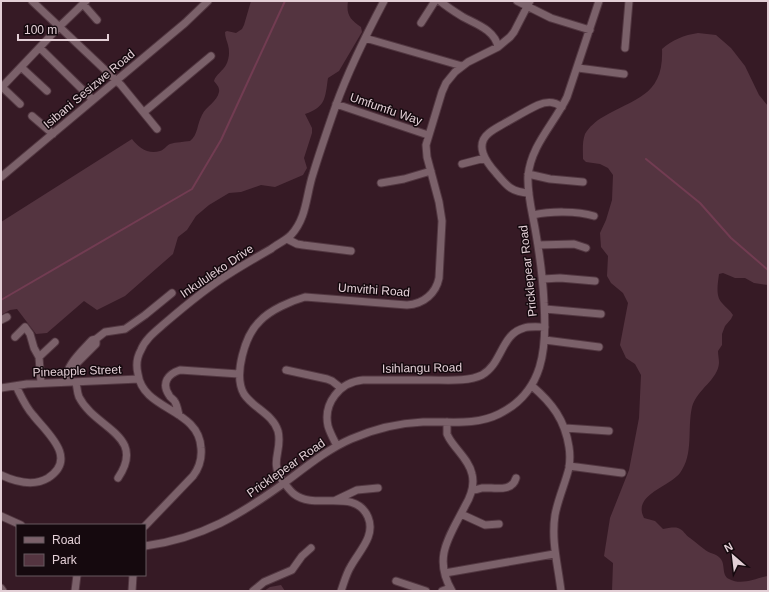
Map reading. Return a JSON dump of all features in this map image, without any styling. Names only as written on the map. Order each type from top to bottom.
[{"type":"street","points":[[32,1],[124,88],[157,129]]},
{"type":"street","name":"Isibani Sesizwe Road","points":[[1,177],[185,23],[208,1]]},
{"type":"street","name":"Inkululeko Drive","points":[[146,525],[193,476],[200,462],[201,445],[198,435],[191,424],[150,396],[144,390],[137,372],[138,358],[143,345],[190,301],[207,288],[287,239],[292,234],[303,218],[311,179],[336,104],[354,59],[384,1]]},
{"type":"street","points":[[421,23],[436,1]]},
{"type":"street","points":[[440,1],[489,31],[496,39],[498,46]]},
{"type":"street","points":[[517,1],[529,4],[551,18],[590,30]]},
{"type":"street","name":"Pricklepear Road","points":[[146,546],[175,541],[212,528],[229,520],[338,446],[363,434],[394,425],[409,423],[475,421],[491,418],[514,405],[532,386],[541,365],[545,340],[545,309],[543,279],[529,193],[528,174],[531,160],[537,147],[562,107],[578,68],[599,1]]},
{"type":"street","points":[[624,48],[623,33],[629,1]]},
{"type":"street","points":[[20,104],[1,87],[84,2],[97,20]]},
{"type":"street","name":"Umvithi Road","points":[[284,483],[276,471],[279,439],[277,427],[271,418],[245,396],[240,385],[239,374],[241,363],[247,342],[255,326],[264,317],[292,302],[310,296],[412,304],[423,300],[433,292],[438,284],[439,278],[442,234],[440,211],[426,150],[428,135],[446,82],[462,66],[498,46],[514,32],[529,4]]},
{"type":"street","points":[[365,38],[462,66]]},
{"type":"street","points":[[40,48],[93,100]]},
{"type":"street","points":[[144,112],[211,56]]},
{"type":"street","points":[[21,67],[47,91]]},
{"type":"street","points":[[578,68],[624,74]]},
{"type":"street","points":[[529,193],[520,193],[511,189],[484,158],[482,144],[489,132],[529,109],[543,103],[556,103],[562,107]]},
{"type":"street","name":"Umfumfu Way","points":[[336,104],[428,135]]},
{"type":"street","points":[[32,116],[52,134]]},
{"type":"street","points":[[462,164],[484,158]]},
{"type":"street","points":[[381,183],[404,179],[431,171]]},
{"type":"street","points":[[528,174],[550,180],[583,182]]},
{"type":"street","points":[[533,215],[556,212],[580,214],[585,212],[594,216]]},
{"type":"street","points":[[287,239],[303,245],[351,251]]},
{"type":"street","points":[[538,245],[574,244],[586,248]]},
{"type":"street","points":[[543,279],[560,278],[595,281]]},
{"type":"street","points":[[118,478],[123,470],[127,458],[124,443],[85,406],[71,380],[66,374],[72,363],[92,340],[96,339],[105,332],[125,329],[172,293]]},
{"type":"street","points":[[545,309],[601,314]]},
{"type":"street","points":[[15,337],[25,327],[30,334],[34,348],[39,357],[41,383]]},
{"type":"street","name":"Isihlangu Road","points":[[341,388],[357,381],[444,380],[476,377],[489,370],[507,340],[514,332],[525,328],[545,327]]},
{"type":"street","points":[[545,340],[599,347]]},
{"type":"street","points":[[39,357],[55,342]]},
{"type":"street","points":[[179,415],[176,402],[170,396],[165,384],[166,380],[172,374],[180,370],[239,374]]},
{"type":"street","points":[[286,370],[327,379],[341,388],[330,403],[327,418],[329,428],[338,446]]},
{"type":"street","name":"Pineapple Street","points":[[1,388],[71,380],[139,379]]},
{"type":"street","name":"Pineapple Street","points":[[1,475],[24,483],[40,482],[54,473],[60,460],[58,446],[28,409],[16,386]]},
{"type":"street","points":[[532,386],[554,407],[565,428],[570,454],[569,466],[555,515],[554,554],[561,591]]},
{"type":"street","points":[[442,591],[451,589],[445,573],[443,551],[472,490],[473,480],[470,469],[447,434],[447,422]]},
{"type":"street","points":[[565,428],[609,431]]},
{"type":"street","points":[[569,466],[622,473]]},
{"type":"street","points":[[472,490],[508,487],[514,483],[516,478]]},
{"type":"street","points":[[284,483],[294,494],[303,499],[350,502],[359,506],[367,515],[370,526],[367,539],[350,566],[341,591]]},
{"type":"street","points":[[336,501],[357,490],[378,488]]},
{"type":"street","points":[[461,514],[485,525],[499,524]]},
{"type":"street","points":[[1,516],[19,524]]},
{"type":"street","points":[[253,591],[264,582],[292,570],[311,548]]},
{"type":"street","points":[[445,573],[554,554]]},
{"type":"street","points":[[75,591],[77,576]]},
{"type":"street","points":[[132,591],[134,576]]},
{"type":"street","points":[[396,581],[426,591]]},
{"type":"green space","points":[[251,1],[348,1],[348,13],[354,22],[361,27],[362,32],[339,71],[328,78],[325,96],[321,105],[305,114],[312,128],[312,133],[304,158],[307,168],[303,175],[275,187],[261,185],[241,192],[229,193],[209,205],[196,216],[187,230],[178,237],[173,254],[125,296],[97,310],[84,301],[47,333],[36,334],[17,309],[10,310],[1,315],[1,222],[132,139],[144,150],[156,152],[172,143],[190,141],[193,139],[200,118],[216,99],[219,92],[214,81],[216,76],[226,65],[229,55],[225,32],[236,33],[242,29]]},
{"type":"green space","points":[[698,33],[716,35],[731,48],[745,66],[759,95],[768,106],[768,285],[754,283],[745,278],[735,278],[723,273],[719,274],[718,297],[733,315],[725,326],[722,334],[722,345],[718,351],[718,369],[715,375],[698,395],[692,407],[689,450],[684,466],[675,478],[647,497],[643,503],[642,510],[644,518],[655,521],[663,529],[680,529],[706,551],[717,555],[722,560],[725,575],[729,579],[744,582],[768,576],[768,591],[612,591],[613,563],[604,556],[610,518],[629,470],[639,418],[641,375],[635,364],[626,358],[620,345],[628,303],[623,293],[611,283],[607,276],[608,256],[601,247],[600,233],[612,200],[613,175],[608,168],[600,164],[586,162],[583,159],[583,140],[587,131],[595,122],[636,100],[653,86],[658,77],[661,65],[662,49],[678,38]]},
{"type":"green space","points":[[281,585],[285,591],[264,591],[270,587]]},
{"type":"waterway","points":[[1,300],[192,189],[221,140],[285,1]]},
{"type":"waterway","points":[[646,159],[700,203],[731,238],[768,270]]}]
